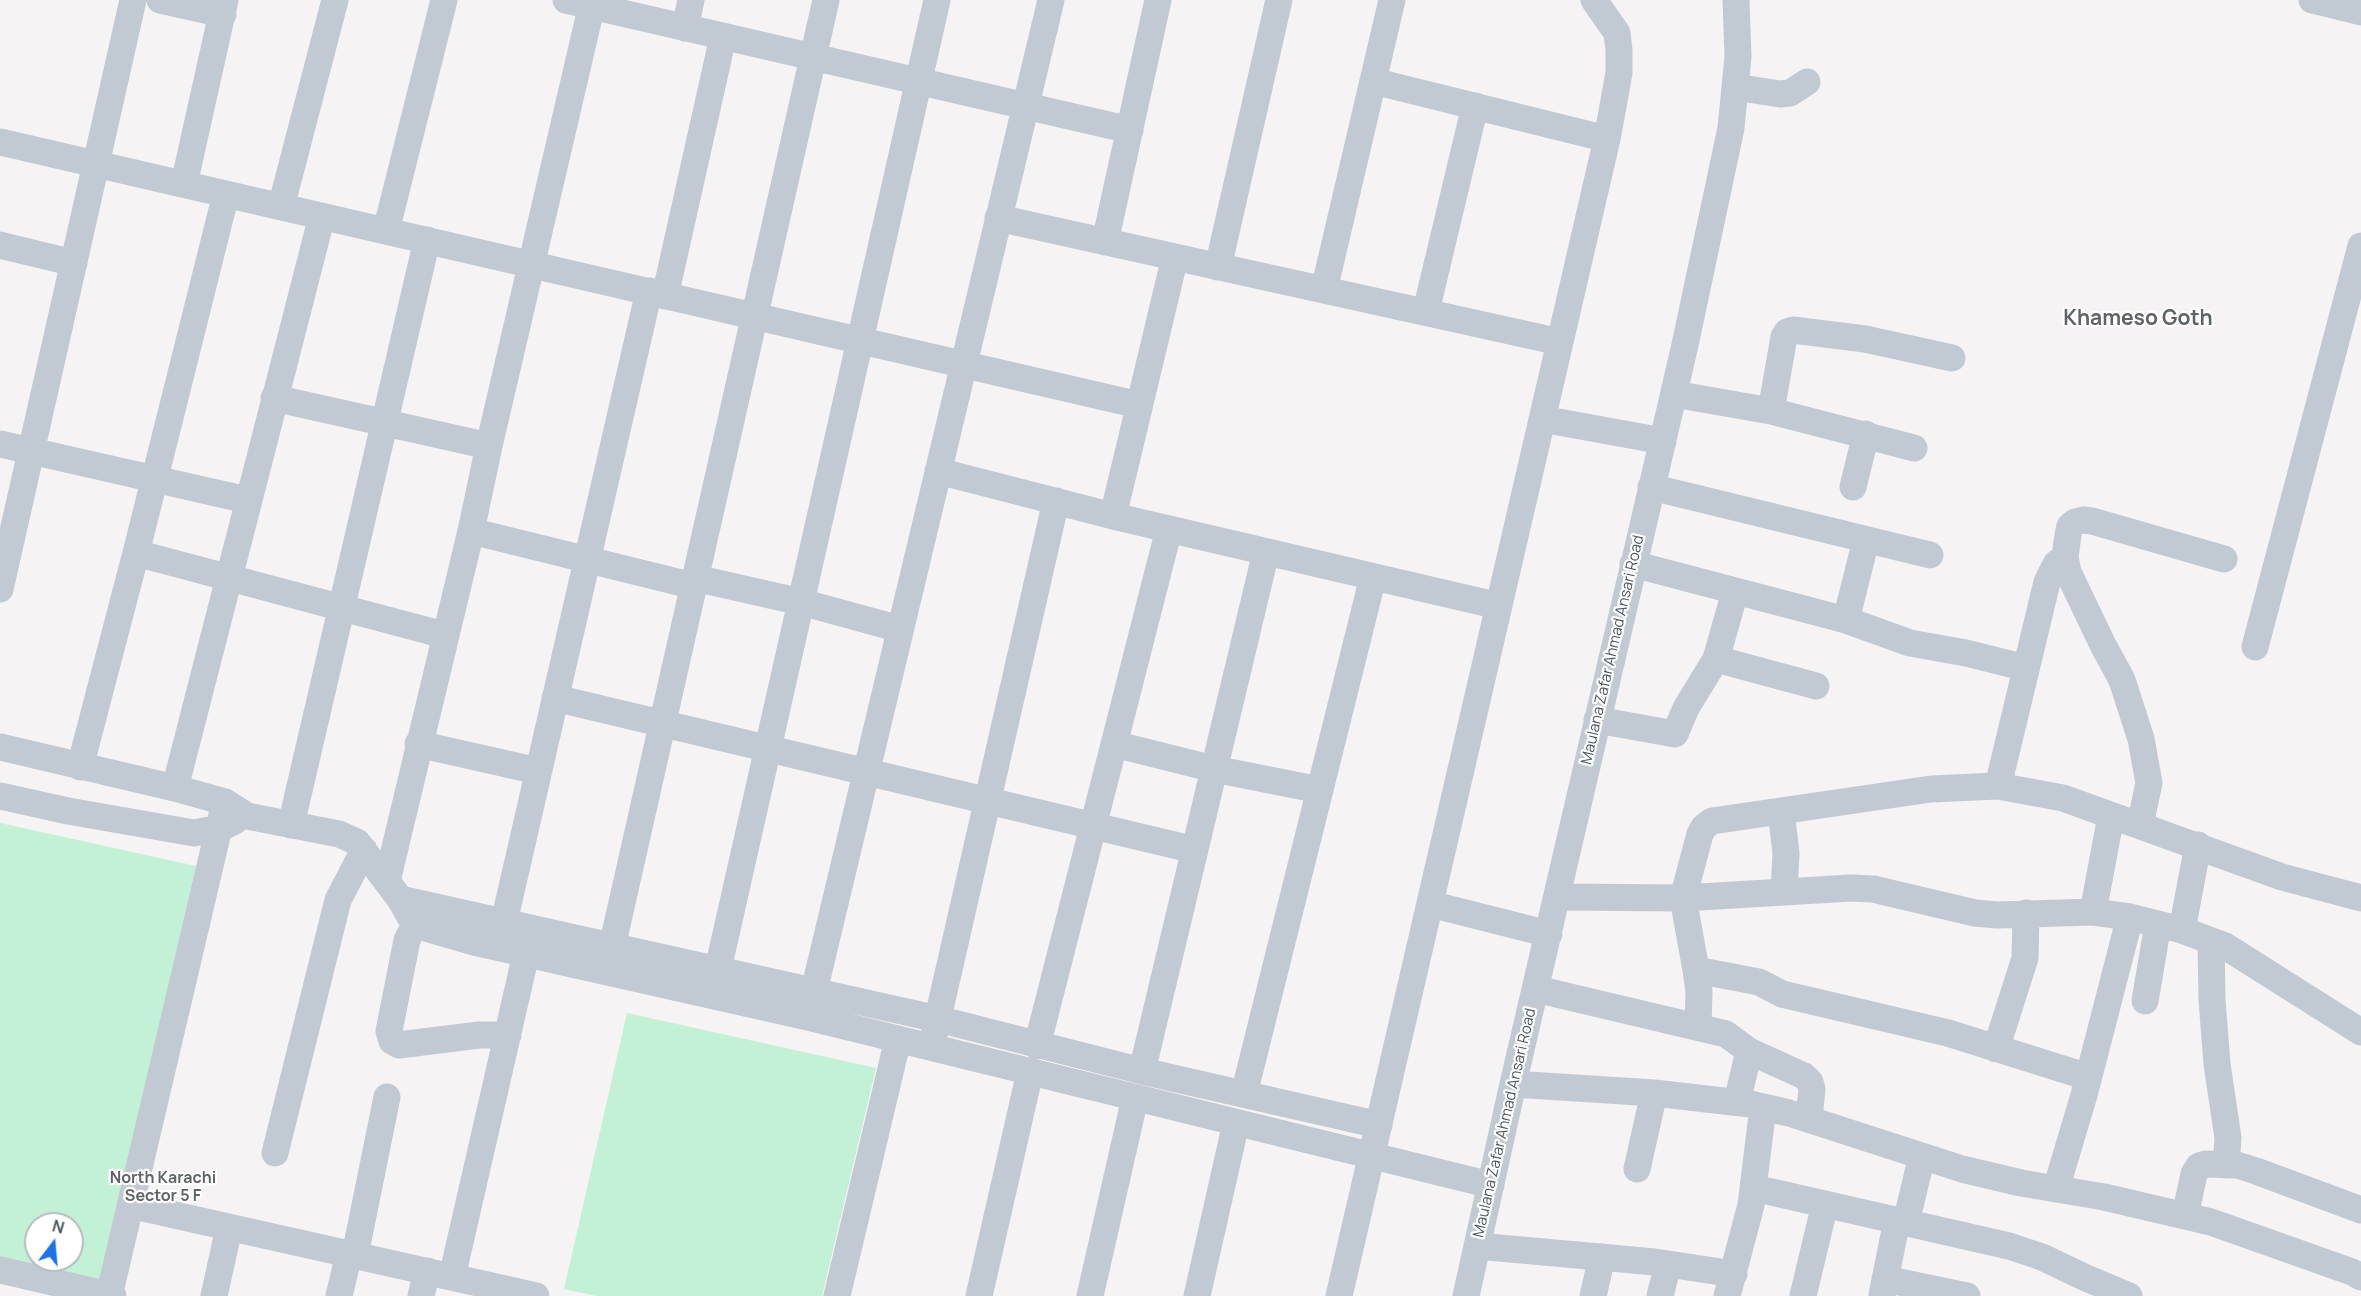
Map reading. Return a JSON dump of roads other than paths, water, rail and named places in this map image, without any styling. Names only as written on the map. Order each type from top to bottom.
[{"type":"street","points":[[0,589],[133,0]]},
{"type":"street","points":[[160,0],[224,7],[184,184]]},
{"type":"street","points":[[281,207],[336,0]]},
{"type":"street","points":[[386,231],[444,0]]},
{"type":"street","points":[[685,28],[691,0]]},
{"type":"street","points":[[612,947],[826,0]]},
{"type":"street","points":[[718,969],[937,0]]},
{"type":"street","points":[[814,991],[1051,0]]},
{"type":"street","points":[[1105,242],[1158,0]]},
{"type":"street","points":[[1218,267],[1279,0]]},
{"type":"street","points":[[1323,290],[1392,0]]},
{"type":"street","points":[[1339,1296],[1607,139],[1618,73],[1619,50],[1617,33],[1594,0]]},
{"type":"street","name":"Maulana Zafar Ahmad Ansari Road","points":[[1466,1296],[1513,1083],[1674,394],[1731,128],[1738,57],[1736,0]]},
{"type":"street","points":[[2312,0],[2361,12]]},
{"type":"street","points":[[393,890],[418,744],[471,531],[531,264],[584,2],[723,37],[1130,130]]},
{"type":"street","points":[[504,922],[588,561],[723,37]]},
{"type":"street","points":[[1373,81],[1607,139]]},
{"type":"street","points":[[1736,87],[1780,94],[1790,93],[1807,82]]},
{"type":"street","points":[[1426,311],[1475,106]]},
{"type":"street","points":[[0,142],[1139,405]]},
{"type":"street","points":[[80,767],[226,194]]},
{"type":"street","points":[[175,788],[321,216]]},
{"type":"street","points":[[998,218],[1560,342]]},
{"type":"street","points":[[291,825],[427,240]]},
{"type":"street","points":[[0,245],[74,262]]},
{"type":"street","points":[[2255,647],[2361,246]]},
{"type":"street","points":[[1113,516],[1174,257]]},
{"type":"street","points":[[1771,411],[1784,337],[1787,332],[1793,330],[1865,339],[1952,358]]},
{"type":"street","points":[[1674,394],[1771,411],[1914,448]]},
{"type":"street","points":[[274,398],[489,446]]},
{"type":"street","points":[[1542,419],[1663,441]]},
{"type":"street","points":[[1853,487],[1866,434]]},
{"type":"street","points":[[0,444],[247,500]]},
{"type":"street","points":[[938,471],[1113,516],[1499,606]]},
{"type":"street","points":[[1651,487],[1930,555]]},
{"type":"street","points":[[931,1048],[1056,501]]},
{"type":"street","points":[[2140,825],[2149,783],[2141,739],[2122,680],[2068,572],[2066,557],[2070,526],[2083,520],[2224,559]]},
{"type":"street","points":[[1037,1046],[1169,529]]},
{"type":"street","points":[[471,531],[588,561],[801,602],[900,629]]},
{"type":"street","points":[[1845,621],[1866,540]]},
{"type":"street","points":[[1143,1071],[1266,552]]},
{"type":"street","points":[[136,553],[444,635]]},
{"type":"street","points":[[1998,786],[2047,582],[2055,564],[2066,557]]},
{"type":"street","points":[[1633,564],[1845,621],[1910,643],[1966,653],[2026,668]]},
{"type":"street","points":[[1244,1094],[1373,577]]},
{"type":"street","points":[[1597,720],[1675,734],[1686,708],[1716,659],[1735,592]]},
{"type":"street","points":[[1716,659],[1816,686]]},
{"type":"street","points":[[555,698],[1195,850]]},
{"type":"street","points":[[418,744],[538,771]]},
{"type":"street","points":[[1114,744],[1214,769],[1320,790]]},
{"type":"street","points":[[0,747],[175,788],[231,815],[339,834],[357,842],[410,917],[429,929],[526,954],[723,997],[898,1039],[1491,1185]]},
{"type":"street","points":[[1698,1026],[1699,992],[1683,898],[1700,834],[1704,827],[1712,821],[1930,789],[1998,786],[2063,798],[2282,877],[2361,898]]},
{"type":"street","points":[[0,796],[68,811],[194,833],[231,815]]},
{"type":"street","points":[[1781,811],[1786,853],[1784,891]]},
{"type":"street","points":[[2,1277],[111,1296],[130,1205],[231,815]]},
{"type":"street","points":[[2093,912],[2110,816]]},
{"type":"street","points":[[2145,1001],[2198,845]]},
{"type":"street","points":[[275,1153],[338,900],[364,850]]},
{"type":"street","points":[[1557,897],[1683,898],[1851,888],[1873,889],[1975,913],[1997,915],[2093,912],[2130,917],[2170,927],[2225,946],[2361,1032]]},
{"type":"street","points":[[393,890],[504,922],[814,991],[1037,1046],[1379,1125]]},
{"type":"street","points":[[1430,904],[1549,934]]},
{"type":"street","points":[[1996,1049],[2025,958],[2026,913]]},
{"type":"street","points":[[2056,1189],[2130,917]]},
{"type":"street","points":[[417,921],[407,940],[389,1031],[392,1041],[399,1045],[479,1035],[508,1035]]},
{"type":"street","points":[[2211,941],[2212,1000],[2217,1064],[2226,1126],[2226,1165]]},
{"type":"street","points":[[444,1284],[508,1035],[526,954]]},
{"type":"street","points":[[1696,970],[1759,982],[1782,994],[1948,1033],[2088,1077]]},
{"type":"street","points":[[1536,989],[1726,1034],[1749,1051],[1803,1076],[1810,1082],[1812,1089],[1809,1119]]},
{"type":"street","points":[[837,1296],[898,1039]]},
{"type":"street","points":[[1477,1246],[1668,1264],[1730,1285],[1749,1218],[1754,1188],[1749,1051]]},
{"type":"street","points":[[979,1296],[1030,1072]]},
{"type":"street","points":[[1513,1083],[1654,1093],[1750,1105],[1809,1119],[1962,1169],[2185,1216],[2260,1239],[2361,1277]]},
{"type":"street","points":[[1637,1169],[1654,1093]]},
{"type":"street","points":[[339,1296],[352,1255],[387,1097]]},
{"type":"street","points":[[1090,1296],[1135,1098]]},
{"type":"street","points":[[1197,1296],[1236,1123]]},
{"type":"street","points":[[1922,1156],[1883,1287],[1967,1296]]},
{"type":"street","points":[[2185,1216],[2194,1174],[2199,1166],[2206,1164],[2256,1171],[2361,1210]]},
{"type":"street","points":[[1754,1188],[2009,1246],[2042,1257],[2130,1296]]},
{"type":"street","points":[[1803,1296],[1825,1204]]},
{"type":"street","points":[[130,1205],[352,1255],[444,1284],[536,1296]]},
{"type":"street","points":[[214,1296],[229,1228]]},
{"type":"street","points":[[1593,1296],[1602,1257]]},
{"type":"street","points":[[1660,1296],[1668,1264]]},
{"type":"district","name":"Khameso Goth","points":[[2138,319]]},
{"type":"district","name":"North Karachi Sector 5 F","points":[[163,1188]]}]
